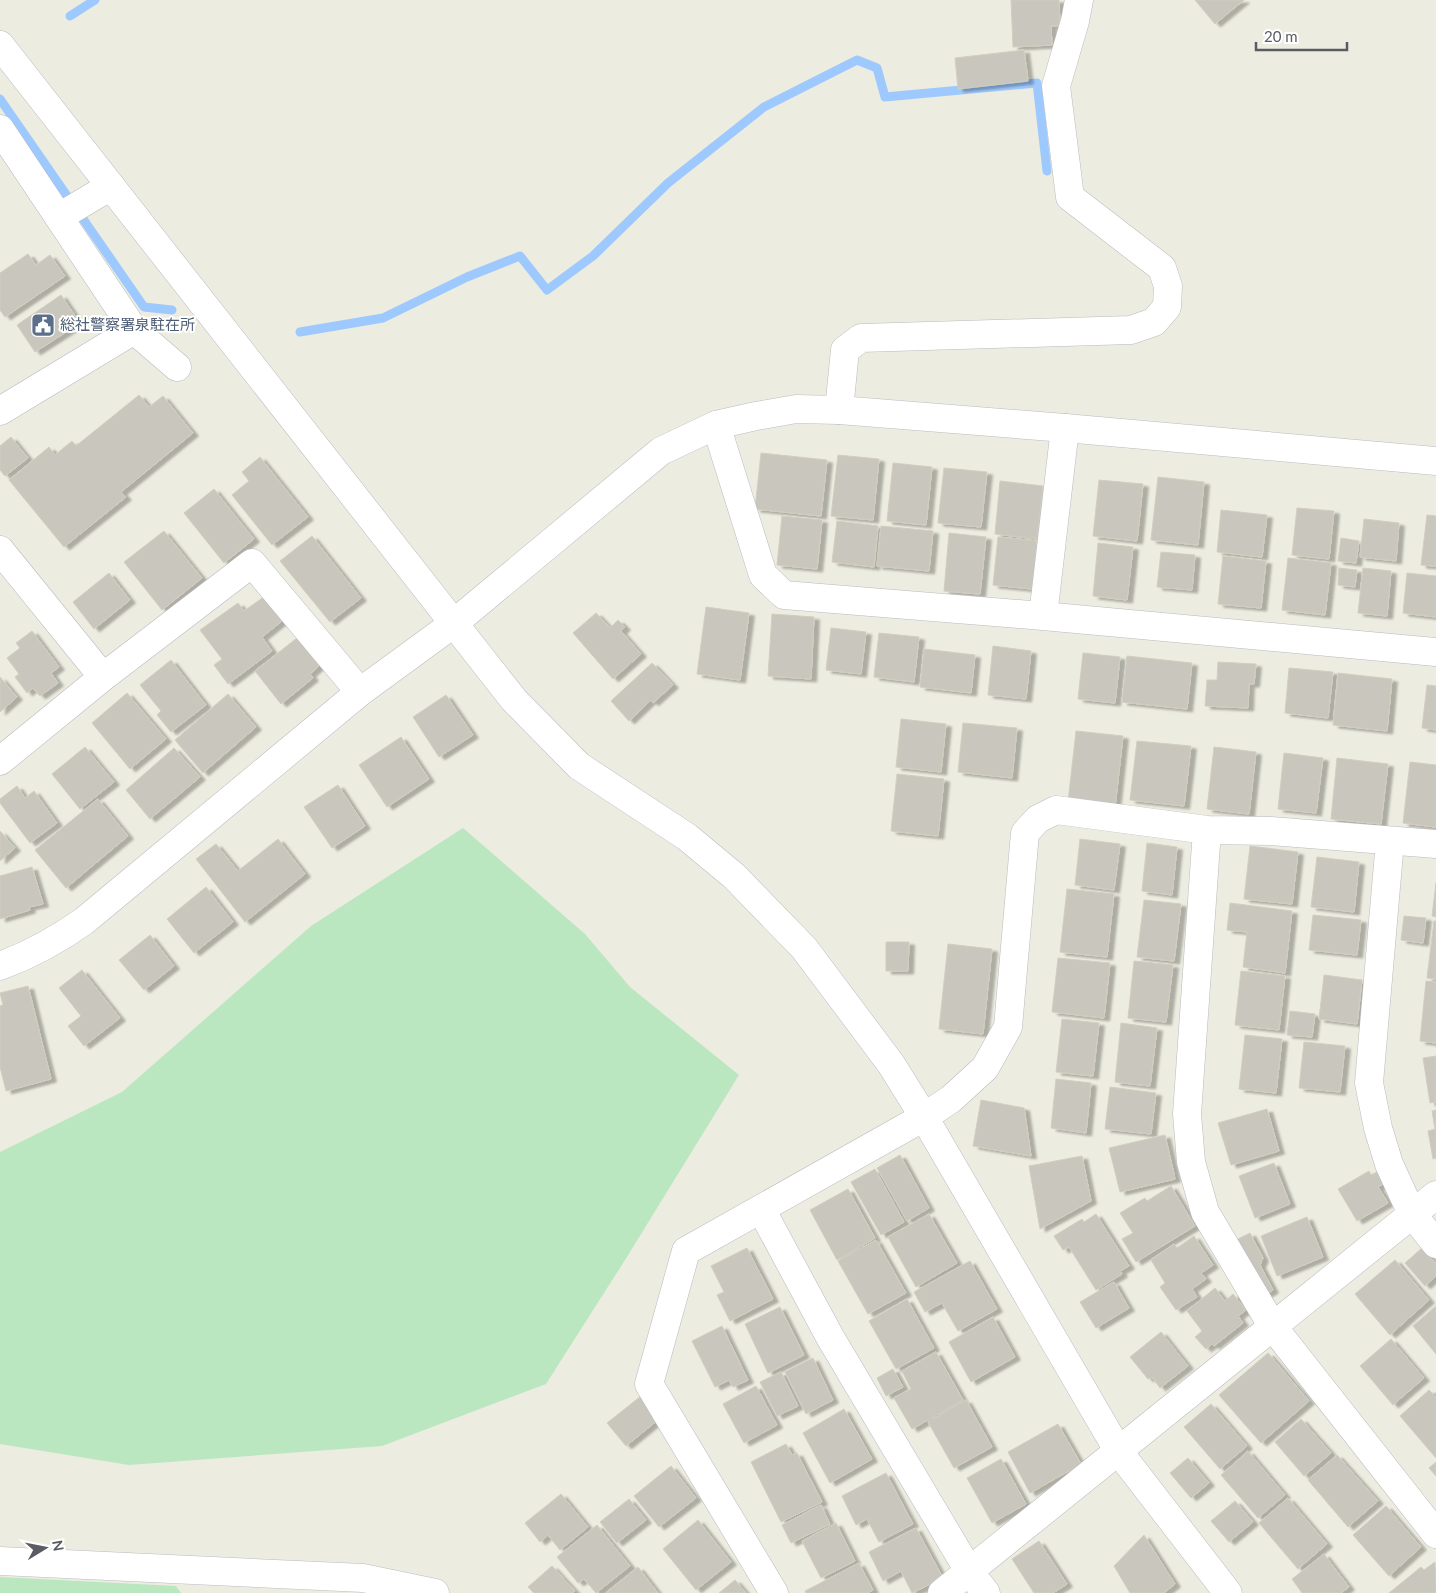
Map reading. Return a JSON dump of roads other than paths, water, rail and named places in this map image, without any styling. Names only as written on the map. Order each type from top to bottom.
[{"type":"street","points":[[839,410],[845,350],[861,338],[1131,330],[1154,322],[1167,307],[1168,286],[1162,268],[1070,197],[1056,86],[1075,21],[1079,0]]},
{"type":"street","points":[[0,45],[514,700],[579,766],[687,837],[734,876],[804,948],[844,998],[891,1064],[924,1117],[1118,1452],[1228,1593]]},
{"type":"street","points":[[0,129],[70,210],[134,330],[177,367]]},
{"type":"street","points":[[70,210],[111,186]]},
{"type":"street","points":[[0,411],[134,330]]},
{"type":"street","points":[[0,966],[31,954],[56,941],[84,922],[360,692],[454,624],[660,451],[716,425],[796,410],[839,410],[1436,461]]},
{"type":"street","points":[[716,425],[763,575],[784,596],[1043,616],[1436,652]]},
{"type":"street","points":[[1043,616],[1065,428]]},
{"type":"street","points":[[0,550],[103,677]]},
{"type":"street","points":[[0,761],[103,677],[252,563],[360,692]]},
{"type":"street","points":[[774,1593],[649,1384],[686,1251],[924,1117],[951,1099],[985,1068],[1008,1027],[1025,833],[1038,819],[1056,810],[1207,830],[1271,831],[1436,844]]},
{"type":"street","points":[[1207,830],[1187,1114],[1192,1162],[1205,1212],[1273,1327],[1436,1534]]},
{"type":"street","points":[[1390,841],[1369,1083],[1378,1128],[1388,1164],[1412,1214],[1436,1244]]},
{"type":"street","points":[[942,1593],[1436,1195]]},
{"type":"street","points":[[761,1209],[830,1337],[969,1571],[986,1593]]},
{"type":"street","points":[[0,1561],[363,1578],[435,1593]]},
{"type":"waterway","points":[[70,16],[95,0]]},
{"type":"waterway","points":[[300,332],[383,318],[467,277],[520,256],[547,290],[593,256],[668,183],[764,107],[857,60],[877,68],[885,97],[1037,83],[1047,171]]},
{"type":"waterway","points":[[0,99],[144,307],[172,310]]},
{"type":"place","name":"総社警察署泉駐在所","points":[[43,325]]}]
